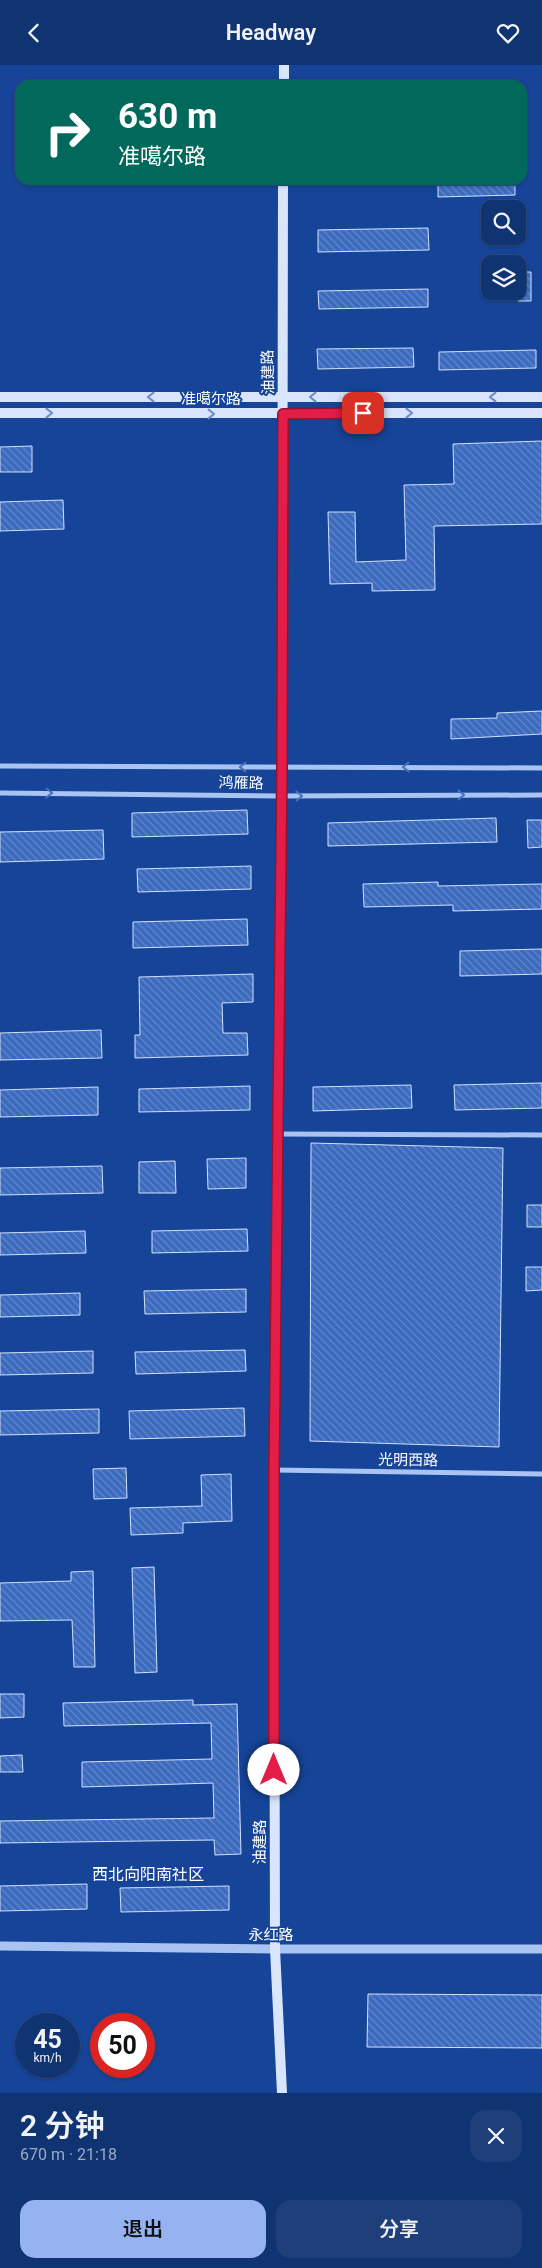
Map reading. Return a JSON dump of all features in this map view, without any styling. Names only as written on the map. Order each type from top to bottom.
[{"type":"main road","points":[[284,65],[284,80]]},
{"type":"main road","name":"油建路","points":[[282,2093],[275,1949],[274,1470],[282,796],[283,185]]},
{"type":"main road","name":"准噶尔路","points":[[0,397],[542,397]]},
{"type":"main road","name":"准噶尔路","points":[[0,413],[542,413]]},
{"type":"street","name":"鸿雁路","points":[[0,767],[542,768]]},
{"type":"street","name":"鸿雁路","points":[[0,793],[282,796],[542,795]]},
{"type":"street","points":[[278,1134],[542,1135]]},
{"type":"street","name":"光明西路","points":[[274,1470],[542,1474]]},
{"type":"street","name":"永红路","points":[[0,1946],[542,1949]]},
{"type":"building","points":[[438,185],[515,185],[515,195],[438,197]]},
{"type":"building","points":[[428,228],[429,250],[318,252],[318,230]]},
{"type":"building","points":[[526,272],[531,272],[531,301],[518,301],[526,300]]},
{"type":"building","points":[[428,289],[428,307],[319,309],[318,291]]},
{"type":"building","points":[[413,348],[414,367],[318,369],[317,349]]},
{"type":"building","points":[[536,350],[536,368],[439,370],[439,352]]},
{"type":"building","points":[[542,441],[542,524],[434,526],[435,590],[372,591],[372,583],[330,584],[328,512],[355,512],[356,562],[406,560],[404,485],[454,484],[453,444]]},
{"type":"building","points":[[32,446],[32,472],[0,472],[0,447]]},
{"type":"building","points":[[63,500],[64,529],[0,531],[0,502]]},
{"type":"building","points":[[542,711],[542,734],[451,739],[451,719],[497,718],[497,713]]},
{"type":"building","points":[[247,810],[248,834],[132,837],[132,813]]},
{"type":"building","points":[[496,818],[497,842],[328,846],[328,823]]},
{"type":"building","points":[[527,820],[542,820],[542,847],[528,848]]},
{"type":"building","points":[[103,830],[104,859],[0,862],[0,832]]},
{"type":"building","points":[[251,866],[251,889],[138,892],[137,869]]},
{"type":"building","points":[[438,882],[438,886],[542,884],[542,909],[453,911],[453,905],[364,907],[363,884]]},
{"type":"building","points":[[247,919],[248,945],[133,948],[133,922]]},
{"type":"building","points":[[542,949],[542,974],[460,976],[460,951]]},
{"type":"building","points":[[253,974],[253,1002],[222,1003],[223,1033],[247,1033],[248,1055],[135,1058],[135,1035],[140,1035],[139,977]]},
{"type":"building","points":[[101,1030],[102,1058],[0,1060],[0,1033]]},
{"type":"building","points":[[542,1083],[542,1108],[455,1110],[454,1085]]},
{"type":"building","points":[[411,1085],[412,1108],[313,1111],[313,1087]]},
{"type":"building","points":[[250,1086],[250,1110],[139,1112],[139,1089]]},
{"type":"building","points":[[98,1087],[98,1115],[0,1117],[0,1090]]},
{"type":"building","points":[[311,1143],[503,1148],[499,1447],[310,1441]]},
{"type":"building","points":[[246,1158],[246,1188],[208,1189],[207,1159]]},
{"type":"building","points":[[175,1161],[176,1193],[139,1193],[139,1162]]},
{"type":"building","points":[[102,1166],[103,1193],[0,1195],[0,1168]]},
{"type":"building","points":[[527,1205],[542,1205],[542,1227],[527,1227]]},
{"type":"building","points":[[247,1229],[248,1251],[152,1253],[152,1231]]},
{"type":"building","points":[[85,1231],[86,1253],[0,1255],[0,1233]]},
{"type":"building","points":[[526,1267],[542,1267],[542,1290],[526,1291]]},
{"type":"building","points":[[246,1289],[246,1312],[145,1314],[144,1291]]},
{"type":"building","points":[[80,1293],[80,1315],[0,1317],[0,1295]]},
{"type":"building","points":[[245,1350],[246,1371],[136,1374],[135,1352]]},
{"type":"building","points":[[93,1351],[93,1373],[0,1375],[0,1353]]},
{"type":"building","points":[[244,1408],[245,1436],[130,1439],[129,1411]]},
{"type":"building","points":[[99,1409],[99,1433],[0,1435],[0,1411]]},
{"type":"building","points":[[126,1468],[127,1498],[94,1499],[93,1469]]},
{"type":"building","points":[[231,1474],[232,1521],[183,1523],[183,1533],[131,1535],[130,1508],[202,1506],[201,1475]]},
{"type":"building","points":[[154,1567],[157,1672],[135,1673],[132,1568]]},
{"type":"building","points":[[93,1571],[95,1667],[74,1667],[72,1620],[0,1621],[0,1583],[71,1581],[71,1572]]},
{"type":"building","points":[[0,1694],[24,1694],[24,1717],[0,1718]]},
{"type":"building","points":[[193,1700],[193,1705],[237,1704],[241,1854],[215,1855],[214,1840],[0,1843],[0,1821],[214,1818],[213,1783],[82,1787],[82,1762],[212,1759],[211,1723],[64,1726],[63,1703]]},
{"type":"building","points":[[22,1755],[23,1772],[0,1772],[0,1756]]},
{"type":"building","points":[[87,1884],[87,1909],[0,1911],[0,1886]]},
{"type":"building","points":[[229,1886],[229,1910],[121,1912],[120,1888]]},
{"type":"building","points":[[368,1994],[542,1995],[542,2048],[367,2047]]},
{"type":"district","name":"西北向阳南社区","points":[[148,1874]]},
{"type":"route","points":[[274,1770],[274,1470],[282,767],[283,414],[363,413]]}]
